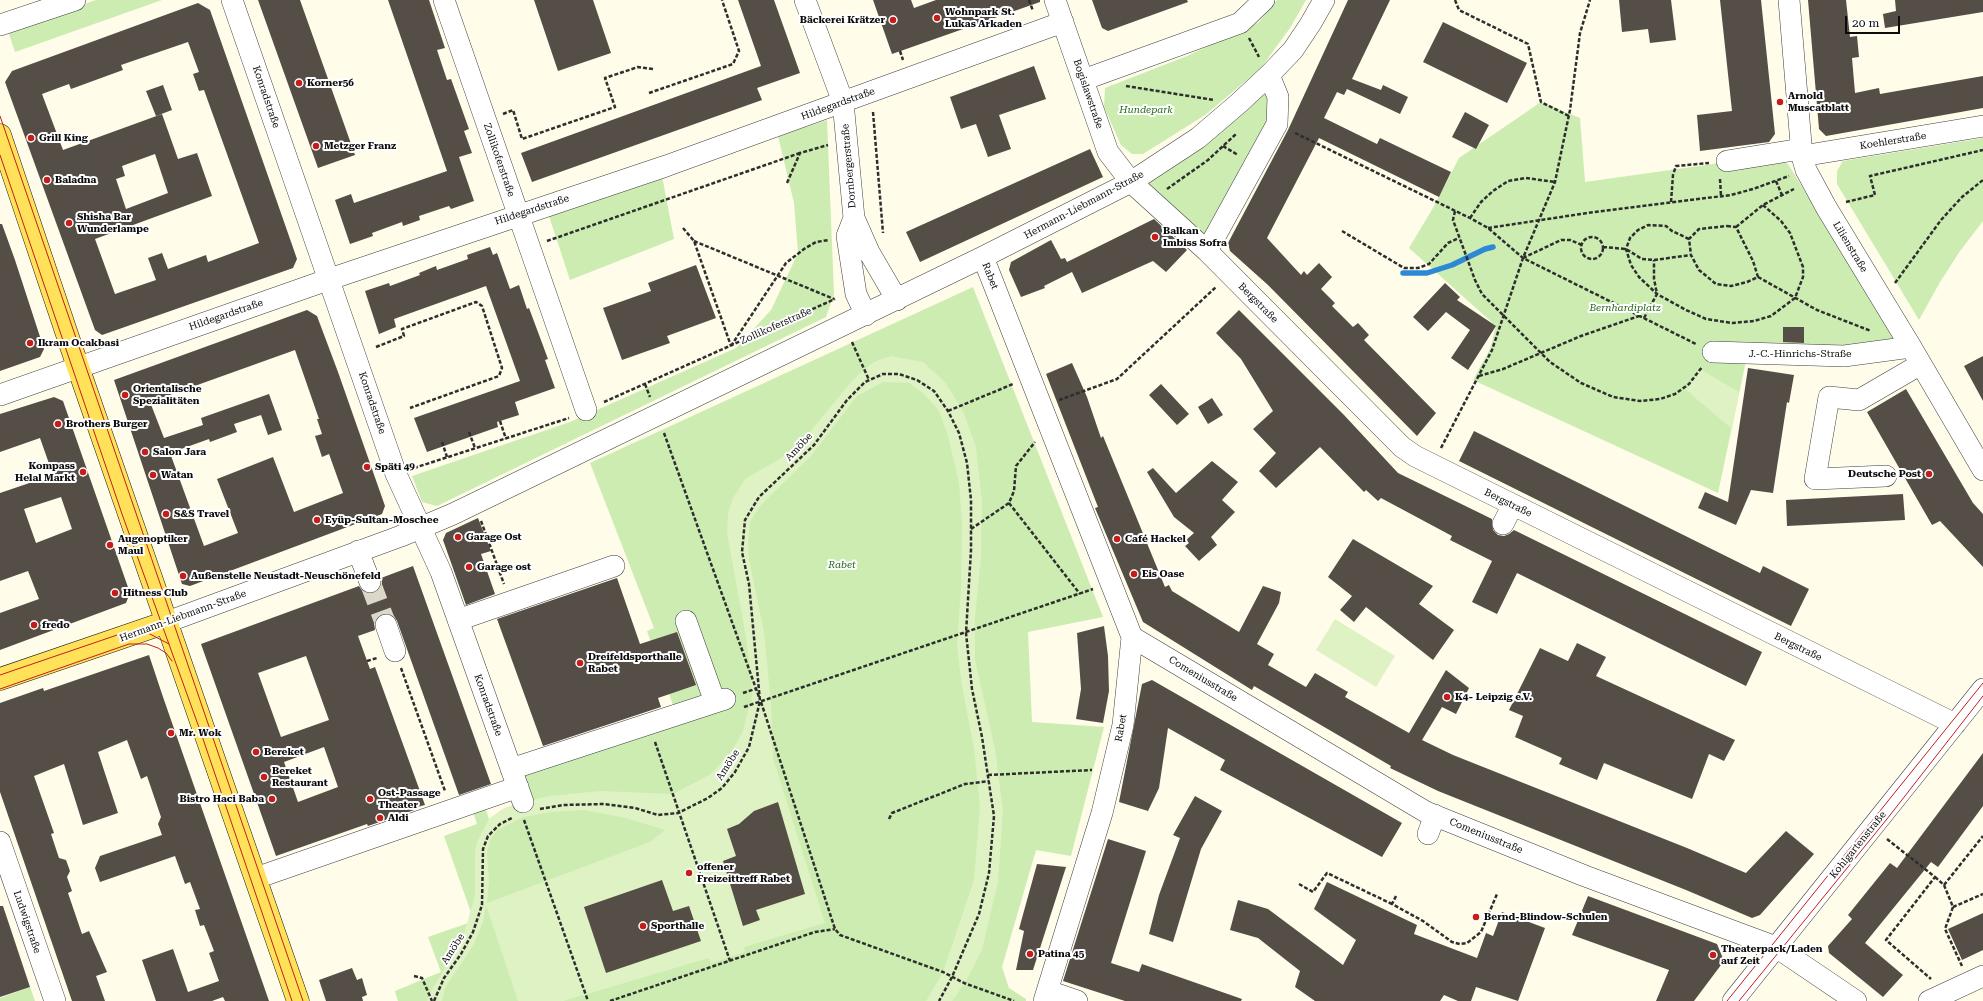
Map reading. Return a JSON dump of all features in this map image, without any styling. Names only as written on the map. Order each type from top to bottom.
[{"type":"main road","points":[[0,135],[78,367],[298,1001]]},
{"type":"main road","name":"Hermann-Liebmann-Straße","points":[[0,679],[167,622]]},
{"type":"street","points":[[0,26],[75,0]]},
{"type":"street","name":"Konradstraße","points":[[232,0],[330,278],[396,474],[441,572],[520,793]]},
{"type":"street","name":"Zollikoferstraße","points":[[444,0],[485,120],[526,212],[586,410]]},
{"type":"street","name":"Dornbergerstraße","points":[[805,0],[843,102],[847,139],[850,227],[856,294],[881,307]]},
{"type":"street","name":"Bogislawstraße","points":[[1055,0],[1108,152],[1131,182]]},
{"type":"street","points":[[1083,80],[1240,23],[1264,0]]},
{"type":"street","name":"Hermann-Liebmann-Straße","points":[[167,622],[420,528],[475,504],[983,258],[1131,182],[1198,138],[1239,104],[1293,50],[1324,0]]},
{"type":"street","name":"Lilienstraße","points":[[1789,0],[1805,164],[1826,207],[1916,355],[1983,470]]},
{"type":"street","name":"Hildegardstraße","points":[[0,395],[330,278],[666,166],[1063,22]]},
{"type":"street","points":[[1207,251],[1277,124],[1278,97],[1269,75]]},
{"type":"street","name":"Koehlerstraße","points":[[1727,161],[1805,164],[1983,126]]},
{"type":"street","name":"Bergstraße","points":[[1131,182],[1207,251],[1402,447],[1415,456],[1955,724]]},
{"type":"street","name":"Dornbergerstraße","points":[[850,227],[869,252],[881,307]]},
{"type":"street","name":"Rabet","points":[[983,258],[1132,637],[1122,725],[1102,813],[1046,996]]},
{"type":"street","name":"J.-C.-Hinrichs-Straße","points":[[1713,352],[1844,356],[1916,355]]},
{"type":"street","points":[[1886,476],[1815,479],[1829,397],[1859,400],[1916,355]]},
{"type":"street","points":[[1503,524],[1513,505]]},
{"type":"street","points":[[358,551],[370,582]]},
{"type":"street","points":[[458,620],[614,566]]},
{"type":"street","points":[[256,878],[452,811],[520,793],[649,724],[720,700],[686,621]]},
{"type":"street","points":[[386,625],[395,651]]},
{"type":"street","name":"Comeniusstraße","points":[[1132,637],[1426,812],[1432,825],[1585,876],[1776,947],[1856,1001]]},
{"type":"street","name":"Kohlgartenstraße","points":[[1733,1001],[1983,689]]},
{"type":"street","name":"Ludwigstraße","points":[[0,842],[55,1001]]},
{"type":"street","points":[[1937,997],[1976,980]]},
{"type":"street","points":[[1046,996],[1077,1001]]},
{"type":"path","points":[[649,93],[733,64],[739,51],[722,0]]},
{"type":"path","points":[[1029,0],[1033,11]]},
{"type":"path","points":[[1455,0],[1459,10],[1528,44],[1541,102],[1569,116]]},
{"type":"path","points":[[1431,464],[1447,438],[1492,350],[1523,258],[1555,182],[1569,116],[1580,33],[1590,0]]},
{"type":"path","points":[[1240,23],[1269,75]]},
{"type":"path","points":[[485,120],[513,110],[522,139],[615,107],[605,78],[638,67],[653,69]]},
{"type":"path","points":[[1122,86],[1239,104]]},
{"type":"path","points":[[871,92],[883,233]]},
{"type":"path","points":[[1277,124],[1470,218],[1488,228],[1523,258],[1713,352],[1690,384],[1676,394],[1660,399],[1640,401],[1613,397],[1581,383],[1550,362],[1482,294],[1453,220],[1455,211]]},
{"type":"path","points":[[1151,200],[1208,160],[1239,130]]},
{"type":"path","points":[[526,212],[545,242],[800,153],[847,139]]},
{"type":"path","points":[[1826,207],[1875,195],[1870,176],[1983,150]]},
{"type":"path","points":[[787,183],[800,153]]},
{"type":"path","points":[[1671,202],[1673,175],[1676,166],[1727,161]]},
{"type":"path","points":[[1488,228],[1540,219],[1731,195],[1776,181],[1805,164]]},
{"type":"path","points":[[1689,239],[1699,229],[1727,226],[1736,227],[1763,205],[1782,195],[1805,164]]},
{"type":"path","points":[[1470,218],[1481,202],[1493,191],[1508,181],[1526,178],[1555,182]]},
{"type":"path","points":[[1882,300],[1941,220],[1962,197],[1983,180]]},
{"type":"path","points":[[1776,181],[1782,195]]},
{"type":"path","points":[[1689,239],[1672,231],[1666,226],[1648,226],[1638,230],[1630,238],[1626,249],[1631,265],[1639,277],[1657,294],[1686,310],[1706,319],[1732,323],[1754,321],[1771,316],[1795,298],[1803,277],[1803,267],[1790,233],[1781,221],[1763,205]]},
{"type":"path","points":[[731,346],[786,263],[816,242],[850,227]]},
{"type":"path","points":[[1736,227],[1753,261],[1758,277],[1817,310],[1874,332]]},
{"type":"path","points":[[683,228],[694,241],[731,346]]},
{"type":"path","points":[[1342,231],[1404,268],[1418,268],[1429,264],[1448,243],[1459,238]]},
{"type":"path","points":[[1592,237],[1599,239],[1603,247],[1599,256],[1592,258],[1586,256],[1582,252],[1582,244],[1587,239],[1592,237]]},
{"type":"path","points":[[1689,239],[1691,255],[1699,270],[1716,284],[1731,286],[1747,282],[1758,277]]},
{"type":"path","points":[[1523,258],[1561,240],[1570,240],[1582,244]]},
{"type":"path","points":[[694,241],[778,275]]},
{"type":"path","points":[[1603,247],[1626,249],[1642,259],[1654,260],[1691,255]]},
{"type":"path","points":[[1644,318],[1657,294],[1654,279],[1654,260]]},
{"type":"path","points":[[1041,406],[1117,379],[1230,274]]},
{"type":"path","name":"Zollikoferstraße","points":[[396,474],[575,416],[834,299],[778,275]]},
{"type":"path","points":[[376,347],[404,336],[402,329],[476,302],[482,306],[502,368],[499,376],[410,408]]},
{"type":"path","points":[[1478,376],[1503,369],[1581,336],[1640,316]]},
{"type":"path","points":[[844,325],[869,380]]},
{"type":"path","name":"Amöbe","points":[[433,1001],[444,978],[461,954],[473,932],[482,905],[482,849],[488,836],[500,824],[520,793],[563,805],[603,804],[635,808],[658,815],[678,813],[708,798],[722,788],[735,772],[749,747],[760,701],[749,584],[742,552],[745,520],[759,497],[814,445],[847,400],[869,380],[883,374],[899,374],[917,380],[934,391],[948,411],[959,433],[966,464],[971,500],[966,633],[972,689],[982,737],[994,816],[989,873],[979,914],[952,977],[939,1001]]},
{"type":"path","points":[[948,411],[1030,377]]},
{"type":"path","points":[[645,384],[658,415],[760,701],[835,929],[840,935],[1014,1001]]},
{"type":"path","points":[[500,422],[506,439]]},
{"type":"path","points":[[469,432],[475,448]]},
{"type":"path","points":[[442,442],[447,457]]},
{"type":"path","points":[[971,530],[1009,503],[1014,492],[1017,475],[1016,466],[1035,442]]},
{"type":"path","points":[[760,701],[1080,594],[1009,503]]},
{"type":"path","points":[[475,504],[510,602]]},
{"type":"path","points":[[367,661],[395,651],[452,811]]},
{"type":"path","points":[[649,724],[678,813],[730,961]]},
{"type":"path","points":[[988,775],[1112,769]]},
{"type":"path","points":[[889,820],[892,813],[964,784],[989,781]]},
{"type":"path","points":[[520,793],[523,817],[588,1001]]},
{"type":"path","points":[[1872,828],[1944,885],[1953,907],[1945,929],[1976,980]]},
{"type":"path","points":[[1944,885],[1983,836]]},
{"type":"path","points":[[1299,884],[1313,892],[1327,873],[1424,921],[1452,942],[1460,944],[1467,943],[1481,932],[1497,894]]},
{"type":"path","points":[[1935,877],[1886,940],[1937,997]]},
{"type":"path","points":[[1953,907],[1983,894]]},
{"type":"path","points":[[1392,904],[1396,896]]},
{"type":"path","points":[[610,1001],[815,932],[835,929]]},
{"type":"path","points":[[414,976],[422,978],[433,1001]]},
{"type":"green space","points":[[96,0],[162,0],[15,52],[8,31]]},
{"type":"green space","name":"Hundepark","points":[[1277,0],[1306,0],[1290,28],[1260,69],[1205,115],[1143,154],[1132,154],[1121,145],[1104,107],[1105,88],[1187,56],[1259,22]]},
{"type":"green space","points":[[1269,75],[1278,97],[1207,251],[1131,182]]},
{"type":"green space","name":"Bernhardiplatz","points":[[1541,102],[1580,118],[1585,182],[1770,156],[1788,164],[1888,326],[1902,343],[1783,350],[1750,342],[1718,493],[1473,380],[1490,349],[1496,326],[1409,248],[1433,208],[1459,158]]},
{"type":"green space","points":[[827,120],[834,294],[826,317],[437,506],[422,502],[412,476],[570,422],[736,348],[771,310],[798,253],[794,203],[778,136]]},
{"type":"green space","points":[[1983,138],[1983,221],[1960,251],[1940,282],[1919,320],[1837,184],[1837,171],[1843,161]]},
{"type":"green space","points":[[662,176],[674,239],[570,280],[549,216]]},
{"type":"green space","name":"Rabet","points":[[973,287],[1103,617],[1028,632],[1032,722],[1104,727],[1071,856],[1036,850],[1002,967],[1009,988],[1026,999],[1026,1001],[398,1001],[395,991],[441,972],[428,937],[474,921],[444,836],[477,824],[473,812],[485,807],[489,819],[503,809],[523,802],[522,777],[679,722],[647,631],[654,628],[590,463]]},
{"type":"green space","points":[[891,356],[923,362],[945,382],[963,411],[976,447],[982,502],[981,556],[975,618],[975,659],[995,749],[1003,811],[998,882],[982,950],[965,983],[952,1001],[926,1001],[943,972],[974,880],[980,806],[974,749],[962,686],[957,647],[961,586],[962,523],[959,483],[948,436],[939,411],[924,394],[909,383],[883,382],[857,396],[811,456],[760,506],[750,522],[748,539],[749,559],[764,632],[771,704],[773,758],[825,923],[744,947],[745,952],[711,963],[709,958],[563,1001],[518,1001],[486,905],[483,922],[473,946],[445,988],[442,1001],[427,1001],[429,994],[462,941],[475,895],[475,851],[477,842],[489,819],[503,809],[523,802],[549,796],[601,791],[673,794],[711,774],[731,752],[743,731],[748,710],[752,705],[751,672],[727,533],[728,513],[733,498],[745,479],[781,458],[803,440],[851,382],[864,369],[876,361]],"holes":[[[584,810],[626,818],[665,830],[650,842],[487,903],[489,881],[487,852],[491,838],[497,830],[523,817],[552,812]]]},
{"type":"green space","points":[[1700,369],[1739,392],[1732,429],[1686,390]]},
{"type":"green space","points":[[1335,619],[1395,656],[1376,687],[1316,650]]},
{"type":"green space","points":[[30,987],[35,1001],[0,1001],[0,998]]},
{"type":"building","points":[[258,0],[300,0],[355,155],[318,168]]},
{"type":"building","points":[[388,0],[429,0],[445,48],[437,50],[447,80],[451,79],[469,129],[464,131],[472,153],[459,157],[474,201],[451,209],[449,206],[419,216],[420,220],[403,226],[402,222],[372,233],[373,236],[350,244],[335,200],[351,194],[354,203],[447,171]]},
{"type":"building","points":[[534,0],[593,0],[611,53],[558,71]]},
{"type":"building","points":[[738,0],[774,0],[800,73],[757,88],[762,100],[532,182],[521,153],[761,66]]},
{"type":"building","name":"Wohnpark St. Lukas Arkaden","points":[[873,0],[911,0],[914,8],[936,0],[1040,0],[1040,2],[892,54]]},
{"type":"building","points":[[1092,0],[1187,0],[1188,2],[1108,31],[1102,28]]},
{"type":"building","points":[[1348,0],[1390,0],[1352,79],[1381,90],[1383,85],[1408,97],[1400,114],[1347,89],[1344,95],[1337,92],[1324,118],[1377,144],[1380,138],[1451,172],[1439,197],[1319,138],[1267,238],[1301,275],[1304,271],[1307,275],[1319,263],[1332,277],[1321,289],[1335,303],[1332,306],[1353,327],[1358,323],[1369,335],[1364,340],[1436,413],[1417,436],[1268,285],[1230,251],[1228,243],[1288,130]]},
{"type":"building","points":[[1619,0],[1671,0],[1676,40],[1650,43],[1648,29],[1622,32]]},
{"type":"building","points":[[1720,0],[1761,0],[1775,134],[1769,142],[1700,151],[1697,115],[1732,111]]},
{"type":"building","points":[[1808,0],[1846,0],[1850,37],[1857,36],[1859,57],[1852,58],[1855,93],[1879,88],[1880,94],[1983,76],[1983,108],[1826,136],[1819,129]]},
{"type":"building","points":[[1895,0],[1983,0],[1983,12],[1885,28],[1883,14],[1896,11]]},
{"type":"building","points":[[198,3],[210,10],[297,259],[293,268],[102,335],[95,330],[5,82],[12,71]],"holes":[[[188,42],[199,72],[193,74],[199,91],[204,90],[259,243],[208,262],[206,255],[168,269],[162,253],[148,258],[156,280],[115,294],[95,239],[212,196],[197,153],[178,159],[162,114],[63,150],[42,94],[69,84],[71,89],[123,70],[121,65]],[[155,154],[168,193],[126,209],[116,179],[125,176],[122,166]]]},
{"type":"building","points":[[1443,22],[1527,63],[1507,103],[1423,62]]},
{"type":"building","points":[[1034,66],[1046,99],[999,115],[1011,149],[988,157],[976,124],[961,129],[950,97]]},
{"type":"building","points":[[163,85],[172,110],[156,116],[146,91]]},
{"type":"building","points":[[1465,112],[1489,125],[1476,149],[1452,137]]},
{"type":"building","points":[[1090,149],[1103,177],[920,262],[906,232]]},
{"type":"building","points":[[1154,219],[1187,250],[1166,272],[1153,261],[1082,293],[1072,272],[1044,286],[1045,288],[1021,297],[1009,270],[1011,262],[1051,240],[1061,259],[1065,258],[1067,262]]},
{"type":"building","points":[[0,224],[2,224],[15,260],[44,349],[40,357],[0,371]]},
{"type":"building","points":[[490,247],[493,255],[497,253],[510,289],[519,285],[527,309],[529,308],[548,359],[545,360],[555,388],[515,402],[519,415],[497,422],[498,427],[427,452],[414,418],[520,381],[486,286],[394,319],[396,327],[379,334],[365,291],[389,283],[390,286],[420,275],[419,273],[436,266],[437,270],[468,259],[467,255]]},
{"type":"building","points":[[696,265],[716,318],[667,336],[670,343],[622,360],[603,308],[651,291],[648,283]]},
{"type":"building","points":[[1445,283],[1460,297],[1457,300],[1496,326],[1468,370],[1451,358],[1470,330],[1446,312],[1428,331],[1413,317]]},
{"type":"building","points":[[307,310],[317,316],[338,372],[385,506],[382,514],[190,586],[182,584],[114,380]],"holes":[[[295,350],[319,419],[317,419],[322,434],[315,436],[322,457],[329,454],[343,493],[294,512],[273,457],[217,479],[238,533],[204,546],[170,453],[209,439],[210,442],[237,432],[234,424],[261,415],[268,435],[282,430],[269,394],[201,418],[203,425],[164,438],[150,402]]]},
{"type":"building","points":[[1239,310],[1344,415],[1398,473],[1492,519],[1493,530],[1498,535],[1504,536],[1514,530],[1762,652],[1746,686],[1517,573],[1497,614],[1472,602],[1492,561],[1450,540],[1452,536],[1381,498],[1378,501],[1366,490],[1364,492],[1320,447],[1276,488],[1259,471],[1276,453],[1253,429],[1273,411],[1241,359],[1216,333]]},
{"type":"building","points":[[1783,327],[1804,327],[1804,343],[1783,342]]},
{"type":"building","points":[[1983,356],[1983,401],[1964,366]]},
{"type":"building","points":[[1072,363],[1087,397],[1101,438],[1103,436],[1165,587],[1169,585],[1172,591],[1239,632],[1263,586],[1281,592],[1279,603],[1257,644],[1274,654],[1268,665],[1306,687],[1315,673],[1348,692],[1345,697],[1409,733],[1446,670],[1469,688],[1456,714],[1442,707],[1422,740],[1453,755],[1746,873],[1786,831],[1814,854],[1760,915],[1752,918],[1686,890],[1438,791],[1390,768],[1391,766],[1254,686],[1252,690],[1143,622],[1095,508],[1098,507],[1046,374]]},
{"type":"building","points":[[1748,368],[1794,375],[1789,403],[1787,402],[1773,493],[1751,490],[1736,525],[1698,508],[1705,492],[1728,502]]},
{"type":"building","points":[[1161,384],[1189,414],[1177,425],[1149,395]]},
{"type":"building","name":"Deutsche Post","points":[[1906,389],[1973,503],[1983,514],[1983,567],[1940,521],[1932,525],[1867,412]]},
{"type":"building","points":[[54,397],[63,401],[130,593],[126,603],[0,650],[0,613],[39,599],[28,571],[0,581],[0,493],[53,475],[40,438],[0,452],[0,414]],"holes":[[[61,497],[72,529],[36,543],[24,509]]]},
{"type":"building","points":[[1212,398],[1223,415],[1208,424],[1198,407]]},
{"type":"building","points":[[1474,431],[1760,573],[1763,566],[1809,589],[1791,626],[1459,461]]},
{"type":"building","points":[[1212,461],[1238,482],[1222,500],[1235,512],[1211,537],[1217,545],[1199,561],[1185,546],[1189,543],[1186,540],[1194,533],[1174,517],[1147,472],[1153,468],[1176,493]]},
{"type":"building","points":[[1903,494],[1905,520],[1787,526],[1786,500]]},
{"type":"building","name":"Garage ost","points":[[478,518],[491,551],[481,554],[495,594],[466,605],[443,540],[446,533]]},
{"type":"building","points":[[1353,539],[1433,586],[1419,604],[1454,630],[1433,660],[1366,607],[1354,622],[1340,610],[1352,596],[1328,577]]},
{"type":"building","points":[[413,566],[491,784],[459,795],[397,621],[394,616],[388,613],[382,614],[377,617],[374,622],[375,630],[358,636],[370,669],[375,667],[425,805],[368,826],[367,824],[276,856],[201,644],[359,586],[363,592],[369,594],[374,593],[380,589],[382,583],[381,578]],"holes":[[[306,656],[329,720],[281,737],[258,673]],[[324,747],[338,787],[298,802],[284,762]]]},
{"type":"building","name":"Dreifeldsporthalle Rabet","points":[[617,578],[640,644],[677,632],[696,685],[658,698],[661,707],[543,746],[497,619]]},
{"type":"building","points":[[1104,626],[1108,656],[1109,691],[1103,723],[1076,719],[1081,689],[1077,633]]},
{"type":"building","points":[[1577,643],[1606,657],[1596,676],[1735,740],[1724,761],[1709,754],[1692,799],[1604,763],[1597,780],[1559,764],[1562,758],[1515,737],[1523,716],[1509,710],[1540,648],[1568,661]]},
{"type":"building","points":[[149,655],[269,1001],[225,1001],[223,997],[212,1001],[156,1001],[142,960],[173,949],[188,992],[219,981],[209,953],[214,951],[204,925],[200,926],[195,910],[200,909],[190,882],[185,884],[175,856],[100,882],[95,868],[100,856],[162,835],[158,824],[161,817],[147,776],[141,779],[127,740],[98,752],[118,813],[83,825],[64,764],[34,776],[54,833],[51,834],[59,858],[66,860],[70,871],[67,877],[72,891],[68,893],[82,934],[89,931],[107,972],[96,976],[105,1001],[72,1001],[0,792],[0,703],[43,688],[44,691]]},
{"type":"building","points":[[1152,680],[1402,823],[1382,857],[1220,770],[1225,760],[1168,728],[1159,788],[1148,811],[1119,802],[1142,684]]},
{"type":"building","points":[[1983,753],[1983,806],[1938,867],[1931,862],[1865,943],[1903,975],[1883,997],[1829,953],[1828,946],[1852,919],[1848,915],[1890,863],[1897,868]]},
{"type":"building","points":[[1195,796],[1222,811],[1201,849],[1173,942],[1149,934],[1159,895],[1180,838],[1173,835]]},
{"type":"building","points":[[778,802],[805,894],[756,910],[760,920],[743,926],[723,861],[736,856],[727,829],[739,824],[754,811]]},
{"type":"building","points":[[1108,839],[1146,851],[1111,963],[1139,972],[1142,964],[1242,999],[1241,1001],[1125,1001],[1063,981]]},
{"type":"building","points":[[1037,864],[1066,867],[1033,970],[1016,970],[1024,931],[1019,929]]},
{"type":"building","name":"Sporthalle","points":[[662,880],[673,911],[689,906],[701,941],[606,973],[584,907]]},
{"type":"building","points":[[1327,882],[1417,925],[1414,934],[1477,958],[1486,933],[1493,936],[1502,912],[1545,928],[1518,1001],[1476,987],[1471,1001],[1458,1001],[1444,995],[1440,1001],[1315,1001],[1295,987],[1300,971],[1258,938],[1230,930],[1238,900],[1268,909],[1343,965],[1356,940],[1314,909]]},
{"type":"building","points":[[1588,896],[1717,944],[1724,961],[1694,1001],[1656,1001],[1669,970],[1572,935]]},
{"type":"building","points":[[0,906],[3,906],[30,987],[0,997]]},
{"type":"building","points":[[1983,913],[1983,950],[1962,960],[1948,929]]},
{"type":"building","points":[[352,968],[357,980],[362,978],[367,995],[362,997],[363,1001],[326,1001],[319,980]]},
{"type":"waterway","points":[[1403,273],[1427,273],[1452,265],[1485,249],[1493,247]]},
{"type":"tunnel","points":[[370,582],[386,625]]},
{"type":"tram line","points":[[0,116],[303,1001]]},
{"type":"tram line","points":[[0,155],[122,514],[201,733],[292,1001]]},
{"type":"tram line","points":[[0,675],[123,633],[134,631],[148,633],[169,644]]},
{"type":"tram line","points":[[0,689],[129,644],[147,644],[158,648],[166,653],[172,661]]},
{"type":"tram line","points":[[1727,1001],[1983,683]]},
{"type":"tram line","points":[[1739,1001],[1887,819],[1983,696]]},
{"type":"place","name":"Wohnpark St. Lukas Arkaden","points":[[937,18]]},
{"type":"place","name":"Bäckerei Krätzer","points":[[893,20]]},
{"type":"place","name":"Korner56","points":[[299,83]]},
{"type":"place","name":"Arnold Muscatblatt","points":[[1780,102]]},
{"type":"place","name":"Grill King","points":[[31,138]]},
{"type":"place","name":"Metzger Franz","points":[[316,146]]},
{"type":"place","name":"Baladna","points":[[47,180]]},
{"type":"place","name":"Shisha Bar Wunderlampe","points":[[69,223]]},
{"type":"place","name":"Balkan Imbiss Sofra","points":[[1155,237]]},
{"type":"place","name":"Ikram Ocakbasi","points":[[30,343]]},
{"type":"place","name":"Orientalische Spezialitäten","points":[[125,395]]},
{"type":"place","name":"Brothers Burger","points":[[58,424]]},
{"type":"place","name":"Salon Jara","points":[[145,452]]},
{"type":"place","name":"Späti 49","points":[[367,467]]},
{"type":"place","name":"Kompass Helal Markt","points":[[83,472]]},
{"type":"place","name":"Deutsche Post","points":[[1929,474]]},
{"type":"place","name":"Watan","points":[[153,475]]},
{"type":"place","name":"S&S Travel","points":[[166,514]]},
{"type":"place","name":"Eyüp-Sultan-Moschee","points":[[317,520]]},
{"type":"place","name":"Garage Ost","points":[[458,537]]},
{"type":"place","name":"Café Hackel","points":[[1117,539]]},
{"type":"place","name":"Augenoptiker Maul","points":[[110,545]]},
{"type":"place","name":"Garage ost","points":[[469,567]]},
{"type":"place","name":"Eis Oase","points":[[1134,574]]},
{"type":"place","name":"Außenstelle Neustadt-Neuschönefeld","points":[[183,576]]},
{"type":"place","name":"Hitness Club","points":[[115,593]]},
{"type":"place","name":"fredo","points":[[34,625]]},
{"type":"place","name":"Dreifeldsporthalle Rabet","points":[[580,663]]},
{"type":"place","name":"K4- Leipzig e.V.","points":[[1447,697]]},
{"type":"place","name":"Mr. Wok","points":[[171,733]]},
{"type":"place","name":"Bereket","points":[[256,752]]},
{"type":"place","name":"Bereket Restaurant","points":[[264,777]]},
{"type":"place","name":"Bistro Haci Baba","points":[[272,799]]},
{"type":"place","name":"Ost-Passage Theater","points":[[370,799]]},
{"type":"place","name":"Aldi","points":[[380,818]]},
{"type":"place","name":"offener Freizeittreff Rabet","points":[[689,873]]},
{"type":"place","name":"Bernd-Blindow-Schulen","points":[[1476,917]]},
{"type":"place","name":"Sporthalle","points":[[643,926]]},
{"type":"place","name":"Patina 45","points":[[1030,954]]},
{"type":"place","name":"Theaterpack/Laden auf Zeit","points":[[1713,955]]}]
